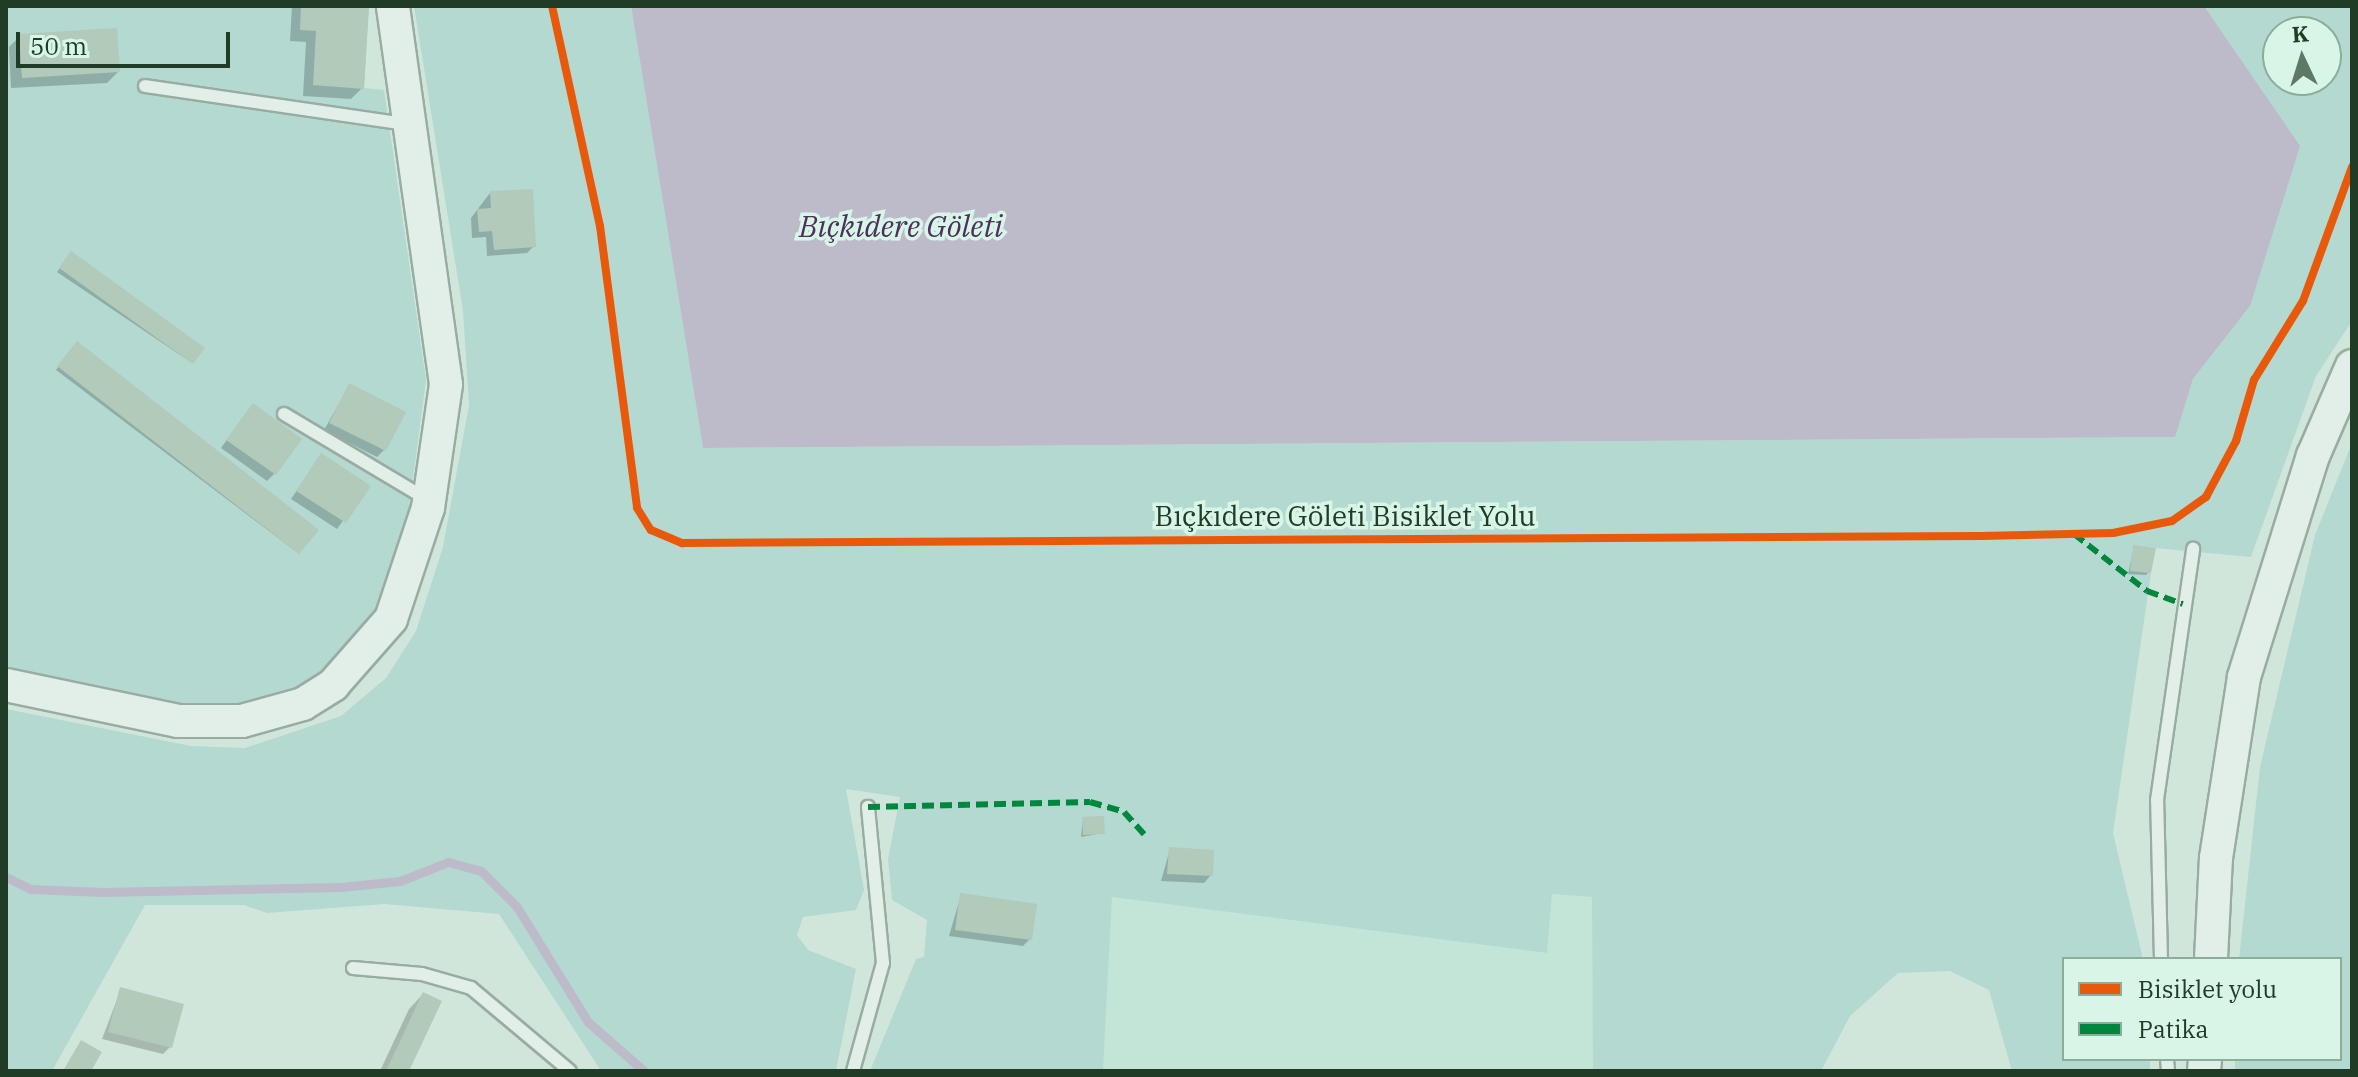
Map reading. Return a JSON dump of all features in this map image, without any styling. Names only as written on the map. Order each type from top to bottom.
[{"type":"street","points":[[6,685],[178,721],[242,721],[303,704],[353,666],[391,619],[429,500],[446,384],[393,6]]},
{"type":"street","points":[[2211,957],[2216,858],[2244,677],[2313,456],[2352,366]]},
{"type":"lane","points":[[145,86],[410,125]]},
{"type":"lane","points":[[284,414],[429,500]]},
{"type":"lane","points":[[2161,957],[2157,800],[2193,549]]},
{"type":"lane","points":[[853,1071],[883,963],[868,807]]},
{"type":"lane","points":[[353,968],[422,974],[471,988],[570,1071]]},
{"type":"green space","points":[[1551,894],[1592,897],[1593,1071],[1103,1071],[1112,897],[1547,953]]},
{"type":"shaded area","points":[[6,6],[369,6],[364,88],[384,90],[426,380],[407,524],[384,594],[364,631],[326,673],[294,692],[240,707],[198,708],[6,669]]},
{"type":"shaded area","points":[[414,6],[631,6],[703,448],[2174,437],[2193,379],[2250,306],[2204,6],[2352,6],[2352,321],[2316,376],[2251,557],[2133,546],[2130,571],[2151,573],[2113,833],[2143,957],[2062,957],[2062,1061],[2150,1061],[2150,1071],[2012,1071],[1989,990],[1950,971],[1898,973],[1850,1016],[1821,1071],[1593,1071],[1592,897],[1552,894],[1547,953],[1112,897],[1103,1071],[870,1071],[916,959],[924,957],[927,920],[892,900],[888,859],[900,797],[846,789],[864,890],[856,910],[803,917],[797,935],[808,950],[856,969],[836,1071],[601,1071],[499,914],[384,904],[267,913],[244,905],[145,905],[52,1071],[6,1071],[6,709],[191,746],[245,748],[341,716],[386,678],[416,631],[443,547],[469,405],[463,311]]},
{"type":"shaded area","points":[[2352,443],[2352,1071],[2235,1071],[2235,1061],[2342,1061],[2342,957],[2239,957],[2260,767],[2315,535]]},
{"type":"water","name":"Bıçkıdere Göleti","points":[[631,6],[2204,6],[2262,91],[2262,96],[2266,96],[2300,146],[2250,306],[2193,379],[2175,437],[703,448]]},
{"type":"building","points":[[301,6],[369,6],[364,89],[313,85],[316,31],[300,30]]},
{"type":"building","points":[[117,28],[120,72],[22,78],[19,34]]},
{"type":"building","points":[[533,189],[536,247],[494,250],[492,231],[479,232],[477,209],[491,208],[490,191]]},
{"type":"building","points":[[71,251],[205,348],[193,364],[59,268]]},
{"type":"building","points":[[77,341],[319,530],[299,554],[57,366]]},
{"type":"building","points":[[349,383],[406,412],[386,451],[329,423]]},
{"type":"building","points":[[253,403],[302,439],[276,475],[226,440]]},
{"type":"building","points":[[321,453],[371,486],[346,523],[296,491]]},
{"type":"building","points":[[2133,545],[2156,548],[2151,573],[2130,571]]},
{"type":"building","points":[[1104,816],[1105,834],[1083,835],[1082,817]]},
{"type":"building","points":[[1169,847],[1214,850],[1213,876],[1167,874]]},
{"type":"building","points":[[960,893],[1037,904],[1032,940],[955,930]]},
{"type":"building","points":[[120,987],[184,1004],[172,1048],[108,1032]]},
{"type":"building","points":[[423,992],[442,1001],[409,1071],[386,1071]]},
{"type":"building","points":[[81,1040],[102,1052],[91,1071],[63,1071]]},
{"type":"waterway","points":[[6,877],[31,889],[103,892],[341,887],[400,881],[448,862],[481,871],[517,907],[588,1022],[644,1071]]},
{"type":"marked path","points":[[2074,534],[2147,591],[2183,604]]},
{"type":"marked path","points":[[868,807],[1090,802],[1124,812],[1144,834]]},
{"type":"cycle path","name":"Bıçkıdere Göleti Bisiklet Yolu","points":[[552,6],[600,226],[637,508],[651,530],[682,543],[1981,536],[2113,533],[2172,521],[2206,497],[2236,441],[2254,380],[2303,301],[2352,167]]}]
